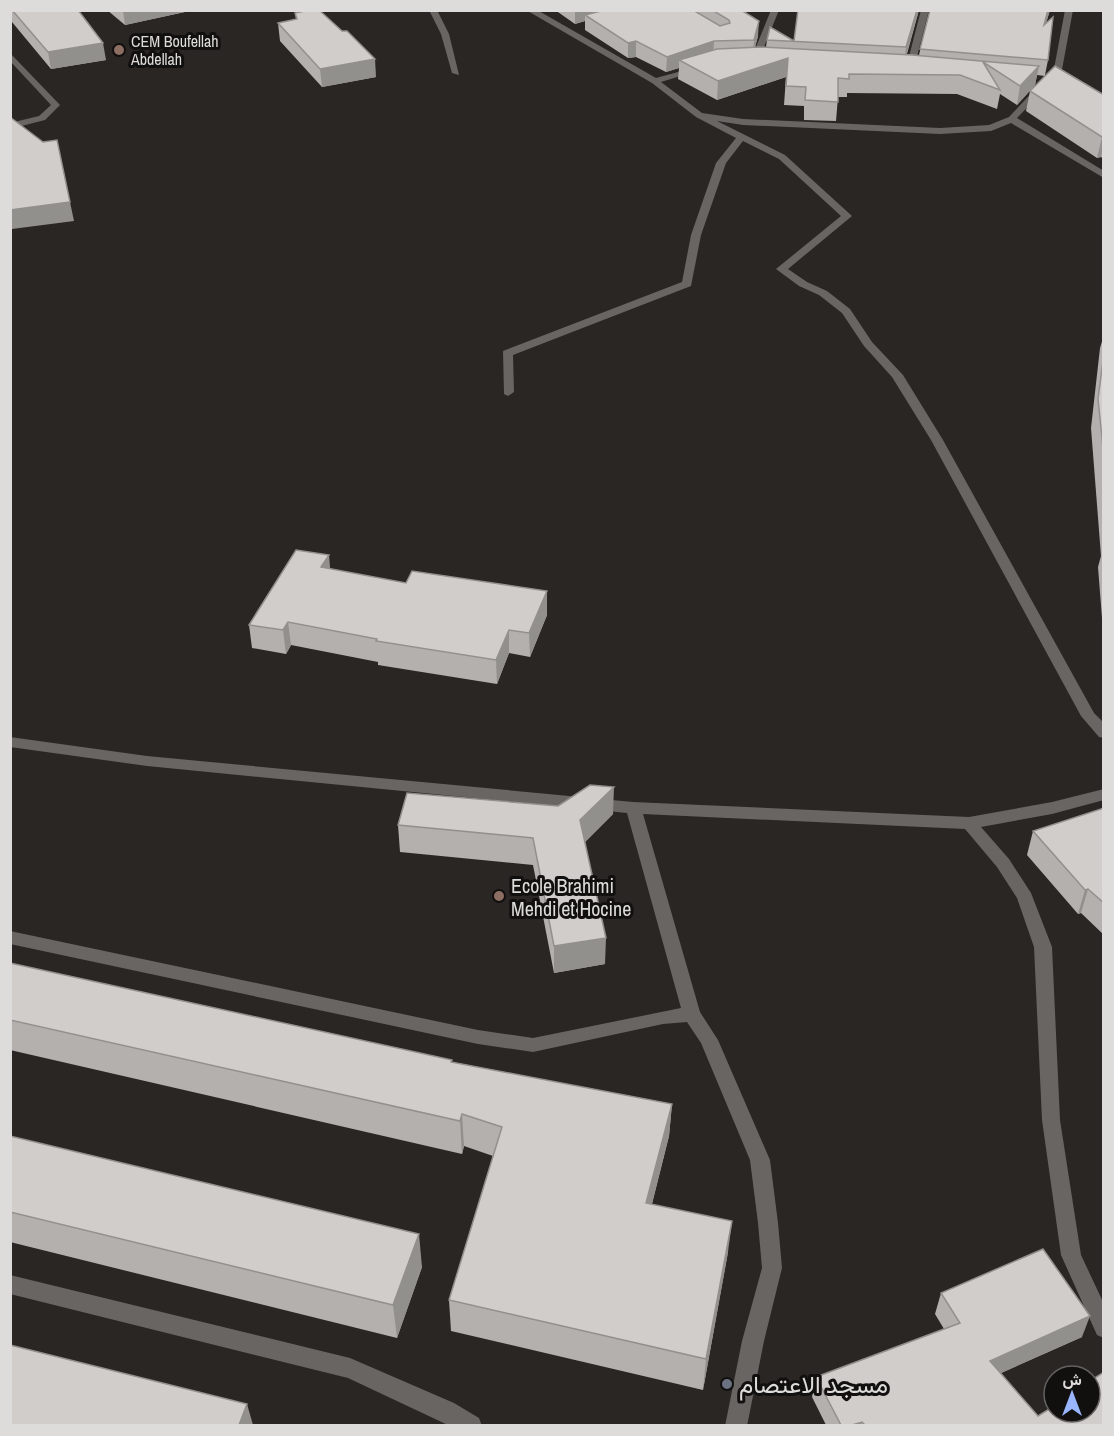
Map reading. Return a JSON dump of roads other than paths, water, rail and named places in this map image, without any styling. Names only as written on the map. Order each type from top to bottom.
[{"type":"street","points":[[433,10],[445,34],[456,73]]},
{"type":"street","points":[[530,10],[655,81],[699,115],[782,157],[847,216],[781,269],[802,284],[823,293],[846,312],[868,344],[897,375],[937,440],[1088,716],[1104,733]]},
{"type":"street","points":[[759,60],[760,47],[776,10]]},
{"type":"street","points":[[910,68],[925,10]]},
{"type":"street","points":[[699,115],[743,122],[940,130],[991,128],[1012,119],[1048,80],[1057,75],[1069,10]]},
{"type":"street","points":[[568,30],[579,28]]},
{"type":"street","points":[[10,55],[56,105],[50,115],[33,122],[10,126]]},
{"type":"street","points":[[748,61],[771,61]]},
{"type":"street","points":[[655,81],[705,65]]},
{"type":"street","points":[[898,68],[921,69]]},
{"type":"street","points":[[1032,81],[1048,80]]},
{"type":"street","points":[[1012,119],[1104,175]]},
{"type":"street","points":[[508,392],[507,352],[687,284],[696,235],[721,164],[741,138]]},
{"type":"street","points":[[10,742],[147,761],[633,808],[969,823],[1104,794]]},
{"type":"street","points":[[633,808],[668,921],[692,1014],[709,1040],[760,1160],[772,1268],[753,1341],[736,1425]]},
{"type":"street","points":[[969,823],[1003,863],[1025,897],[1043,947],[1051,1120],[1069,1244],[1071,1255],[1104,1328]]},
{"type":"street","points":[[10,937],[478,1037],[533,1045],[663,1017],[692,1014]]},
{"type":"street","points":[[10,1284],[350,1368],[446,1411],[471,1425]]},
{"type":"place","name":"CEM Boufellah Abdellah","points":[[119,50]]},
{"type":"place","name":"Ecole Brahimi Mehdi et Hocine","points":[[499,896]]},
{"type":"place","name":"مسجد الاعتصام","points":[[727,1384]]}]
